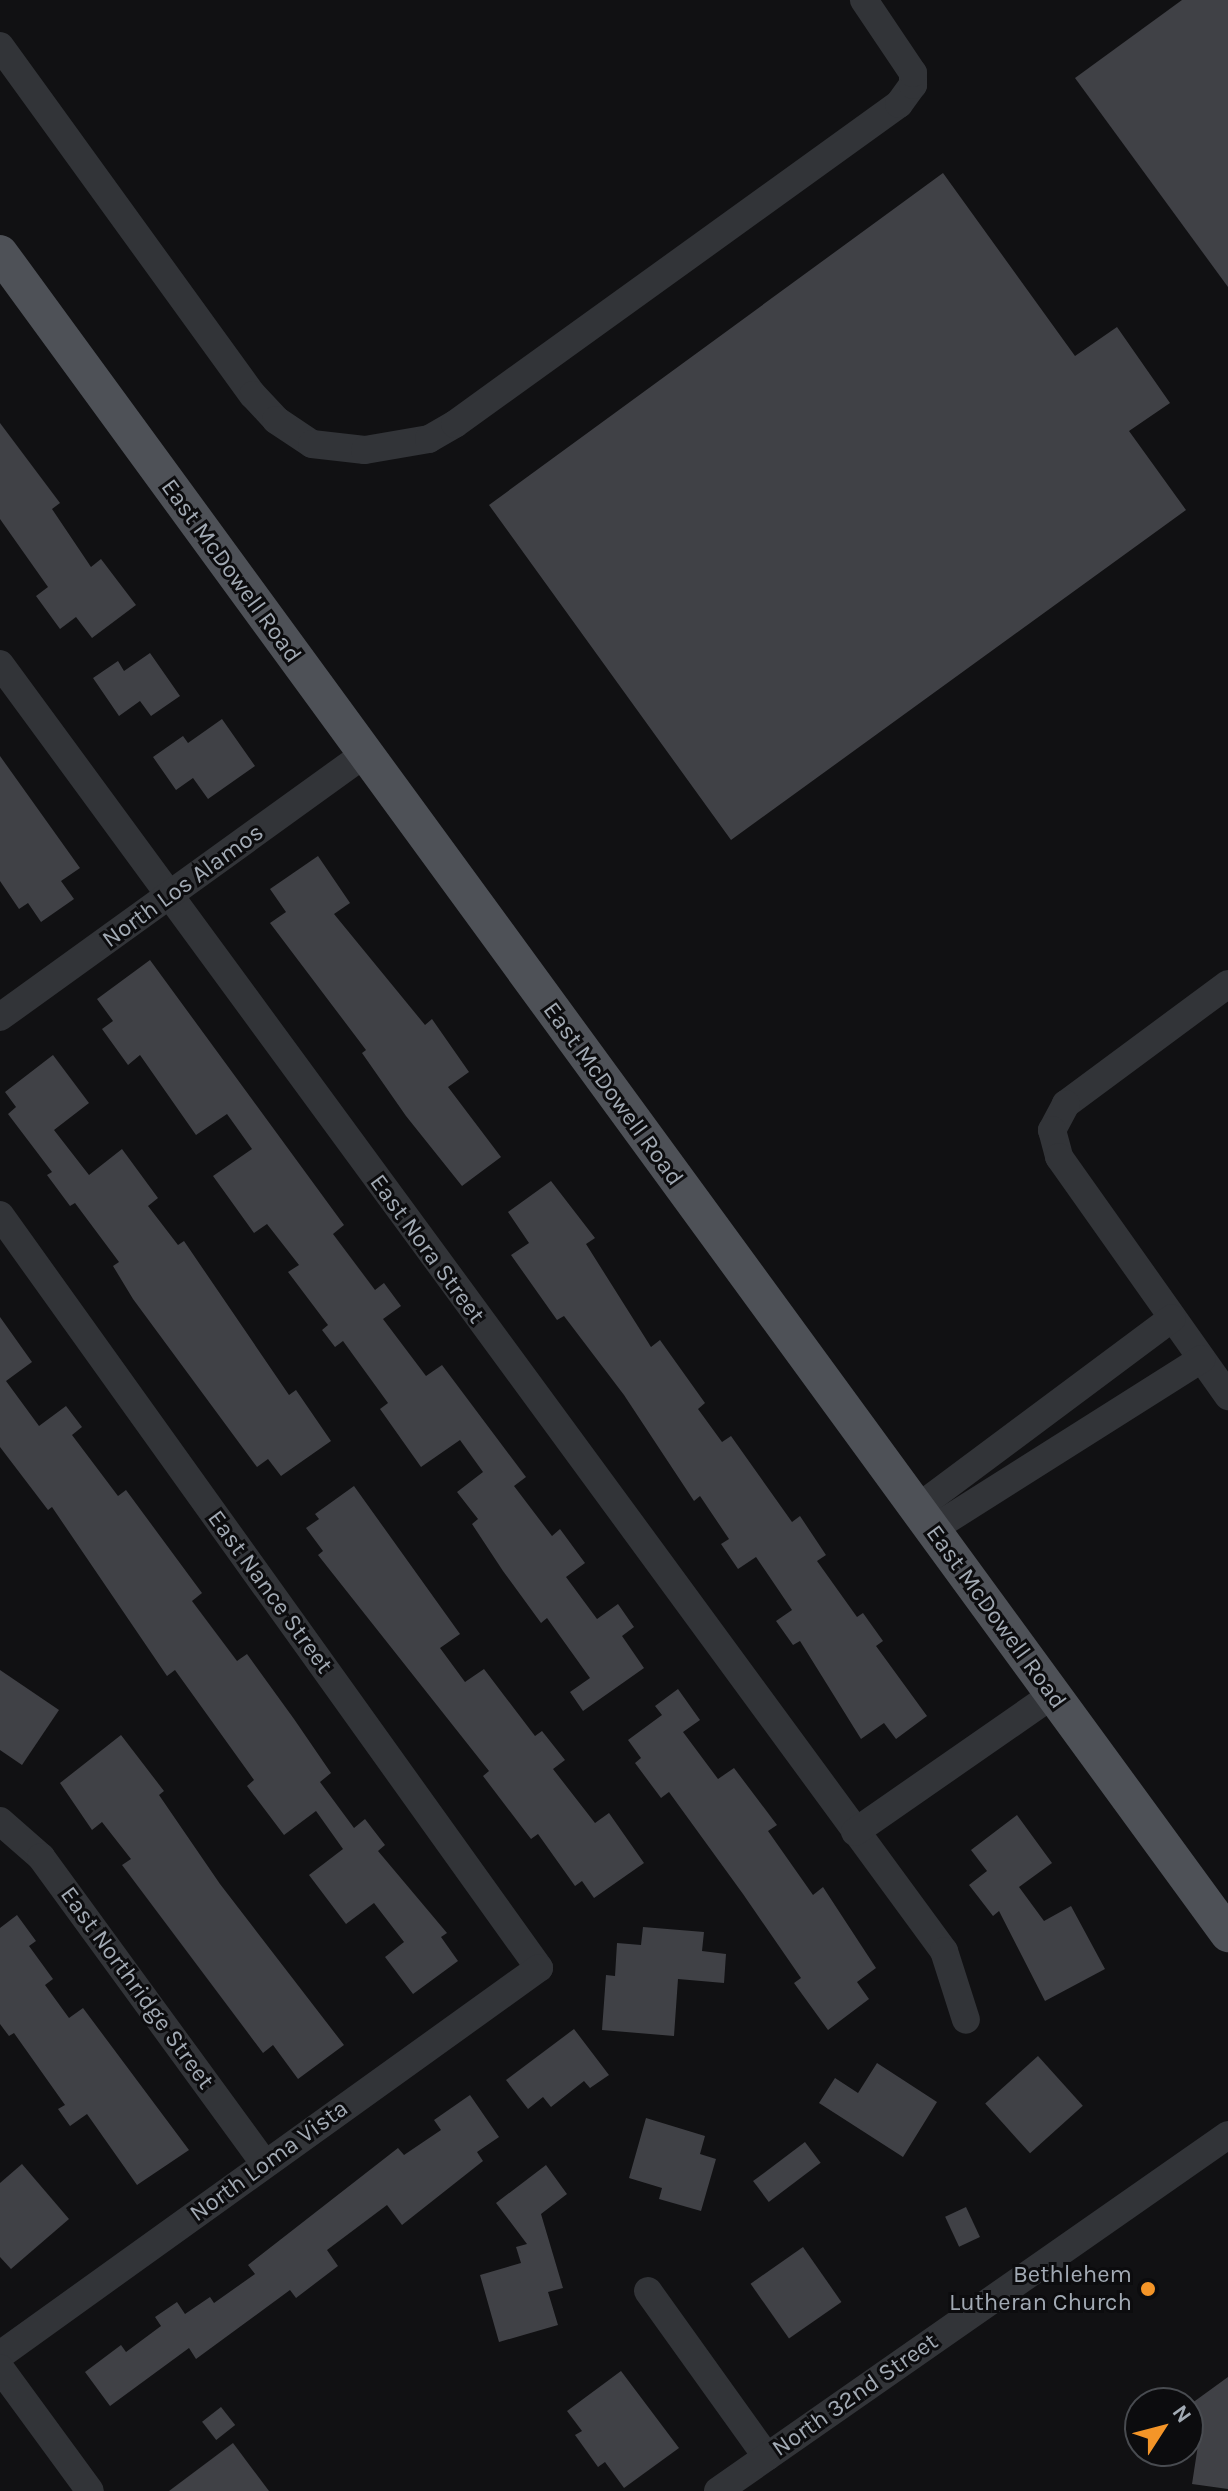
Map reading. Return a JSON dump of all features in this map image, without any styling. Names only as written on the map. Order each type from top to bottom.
[{"type":"main road","name":"East McDowell Road","points":[[0,253],[1228,1934]]},
{"type":"street","points":[[0,46],[253,395],[276,420],[312,444],[365,450],[429,439],[455,424],[899,104],[913,85],[913,73],[864,0]]},
{"type":"street","name":"East Nora Street","points":[[0,664],[944,1951],[966,2020]]},
{"type":"street","name":"North Los Alamos","points":[[0,1017],[365,754]]},
{"type":"street","points":[[1228,984],[1066,1104],[1052,1130],[1059,1157],[1228,1396]]},
{"type":"street","name":"East Nance Street","points":[[0,1215],[539,1968]]},
{"type":"street","points":[[924,1519],[1172,1318]]},
{"type":"street","points":[[924,1519],[1201,1359]]},
{"type":"street","points":[[855,1832],[1052,1695]]},
{"type":"street","name":"East Northridge Street","points":[[0,1821],[41,1857],[264,2163]]},
{"type":"street","name":"North Loma Vista","points":[[0,2355],[539,1968]]},
{"type":"street","name":"North 32nd Street","points":[[718,2491],[1228,2135]]},
{"type":"street","points":[[648,2291],[767,2457]]},
{"type":"street","points":[[0,2368],[90,2491]]},
{"type":"building","points":[[1182,0],[1228,0],[1228,287],[1075,78]]},
{"type":"building","points":[[943,173],[1075,356],[1117,327],[1170,403],[1129,431],[1186,510],[731,840],[489,505]]},
{"type":"building","points":[[0,423],[60,503],[52,509],[91,567],[101,559],[136,605],[92,638],[76,617],[60,629],[36,596],[48,587],[0,519]]},
{"type":"building","points":[[150,653],[180,696],[151,716],[140,701],[119,716],[93,678],[118,661],[124,671]]},
{"type":"building","points":[[222,719],[255,766],[208,799],[193,778],[176,790],[153,757],[183,736],[188,743]]},
{"type":"building","points":[[0,756],[80,868],[61,881],[74,899],[41,922],[28,903],[19,909],[0,881]]},
{"type":"building","points":[[318,856],[350,903],[334,914],[425,1025],[432,1019],[469,1072],[448,1087],[501,1157],[462,1186],[406,1116],[362,1053],[366,1050],[270,923],[286,912],[270,889]]},
{"type":"building","points":[[150,960],[344,1225],[333,1234],[375,1290],[384,1283],[401,1306],[383,1319],[426,1376],[442,1365],[526,1477],[514,1486],[552,1536],[560,1529],[585,1563],[566,1577],[597,1619],[618,1604],[634,1627],[622,1636],[644,1668],[583,1711],[570,1692],[590,1678],[547,1618],[541,1623],[503,1571],[472,1524],[478,1519],[457,1492],[483,1472],[460,1440],[421,1467],[380,1409],[388,1403],[343,1341],[335,1347],[322,1330],[328,1325],[288,1272],[299,1265],[267,1224],[254,1233],[213,1176],[252,1149],[227,1114],[196,1135],[140,1055],[128,1065],[102,1029],[113,1021],[97,999]]},
{"type":"building","points":[[53,1055],[89,1103],[54,1130],[89,1175],[122,1149],[158,1198],[148,1206],[178,1245],[184,1241],[289,1395],[296,1390],[331,1441],[281,1476],[268,1459],[257,1467],[133,1299],[113,1266],[119,1262],[75,1203],[70,1206],[47,1175],[52,1172],[8,1114],[16,1107],[5,1092]]},
{"type":"building","points":[[551,1181],[595,1238],[586,1244],[651,1347],[660,1340],[705,1403],[698,1409],[722,1442],[731,1436],[792,1522],[800,1516],[826,1555],[817,1561],[857,1617],[863,1613],[883,1641],[876,1646],[927,1716],[896,1739],[884,1723],[861,1739],[800,1641],[793,1645],[776,1621],[792,1610],[756,1557],[738,1569],[721,1544],[729,1539],[700,1496],[694,1501],[624,1395],[564,1316],[557,1320],[511,1255],[529,1243],[508,1212]]},
{"type":"building","points":[[0,1317],[32,1362],[6,1381],[39,1426],[66,1406],[82,1427],[72,1435],[118,1496],[126,1490],[202,1593],[192,1601],[237,1661],[247,1654],[331,1773],[320,1782],[354,1828],[365,1819],[385,1845],[378,1851],[447,1933],[441,1937],[458,1961],[413,1994],[385,1957],[404,1942],[374,1903],[346,1924],[309,1875],[343,1849],[316,1811],[284,1835],[247,1786],[254,1780],[175,1670],[167,1676],[52,1507],[48,1510],[0,1447]]},
{"type":"building","points":[[354,1486],[460,1634],[440,1648],[465,1682],[484,1669],[535,1736],[542,1731],[565,1760],[553,1769],[595,1823],[609,1813],[644,1863],[594,1898],[582,1881],[575,1886],[538,1834],[531,1839],[483,1776],[489,1771],[318,1555],[323,1551],[306,1528],[319,1519],[315,1514]]},
{"type":"building","points":[[0,1670],[59,1710],[22,1765],[0,1750]]},
{"type":"building","points":[[678,1689],[700,1720],[683,1732],[718,1779],[734,1768],[777,1825],[768,1831],[813,1895],[823,1887],[876,1968],[857,1982],[869,1999],[828,2030],[794,1983],[801,1978],[743,1894],[669,1792],[661,1798],[635,1763],[641,1758],[628,1740],[662,1715],[655,1706]]},
{"type":"building","points":[[121,1735],[164,1791],[159,1795],[220,1884],[344,2045],[298,2079],[273,2045],[263,2053],[122,1865],[131,1859],[102,1822],[92,1830],[60,1783]]},
{"type":"building","points":[[1017,1815],[1052,1863],[1019,1887],[1044,1921],[1071,1906],[1105,1969],[1045,2001],[999,1911],[993,1916],[969,1885],[987,1871],[971,1850]]},
{"type":"building","points":[[17,1915],[36,1941],[29,1946],[53,1979],[45,1985],[69,2018],[83,2008],[189,2150],[137,2185],[87,2114],[70,2126],[58,2109],[65,2105],[14,2033],[9,2036],[0,2024],[0,1928]]},
{"type":"building","points":[[643,1927],[704,1932],[702,1951],[726,1954],[724,1983],[678,1979],[674,2036],[602,2030],[606,1975],[615,1976],[617,1943],[641,1945]]},
{"type":"building","points":[[574,2029],[609,2075],[590,2088],[584,2081],[551,2107],[543,2097],[528,2109],[506,2080]]},
{"type":"building","points":[[1038,2056],[1083,2106],[1030,2153],[985,2104]]},
{"type":"building","points":[[877,2063],[937,2102],[903,2157],[819,2103],[835,2078],[858,2093]]},
{"type":"building","points":[[470,2095],[499,2137],[477,2152],[483,2161],[402,2225],[387,2205],[327,2250],[338,2266],[296,2298],[290,2290],[196,2359],[189,2348],[110,2406],[85,2372],[121,2345],[126,2352],[161,2326],[155,2317],[177,2302],[185,2314],[210,2297],[214,2303],[255,2274],[248,2265],[398,2148],[404,2155],[441,2130],[434,2120]]},
{"type":"building","points":[[646,2118],[705,2136],[700,2154],[716,2159],[701,2211],[659,2199],[662,2188],[629,2178]]},
{"type":"building","points":[[805,2142],[821,2163],[769,2202],[753,2181]]},
{"type":"building","points":[[22,2164],[69,2219],[11,2269],[0,2257],[0,2183]]},
{"type":"building","points":[[546,2165],[567,2194],[541,2214],[563,2288],[548,2292],[558,2325],[499,2342],[480,2275],[521,2263],[516,2247],[527,2244],[496,2203]]},
{"type":"building","points":[[966,2207],[980,2237],[959,2247],[945,2217]]},
{"type":"building","points":[[803,2247],[841,2302],[789,2339],[751,2284]]},
{"type":"building","points":[[621,2371],[679,2448],[624,2488],[605,2462],[598,2467],[575,2435],[582,2431],[567,2411]]},
{"type":"building","points":[[1228,2377],[1228,2489],[1192,2484],[1195,2467],[1204,2467],[1204,2394]]},
{"type":"building","points":[[221,2407],[235,2425],[216,2440],[202,2422]]},
{"type":"building","points":[[233,2443],[269,2491],[169,2491]]},
{"type":"place","name":"Bethlehem Lutheran Church","points":[[1148,2289]]}]
